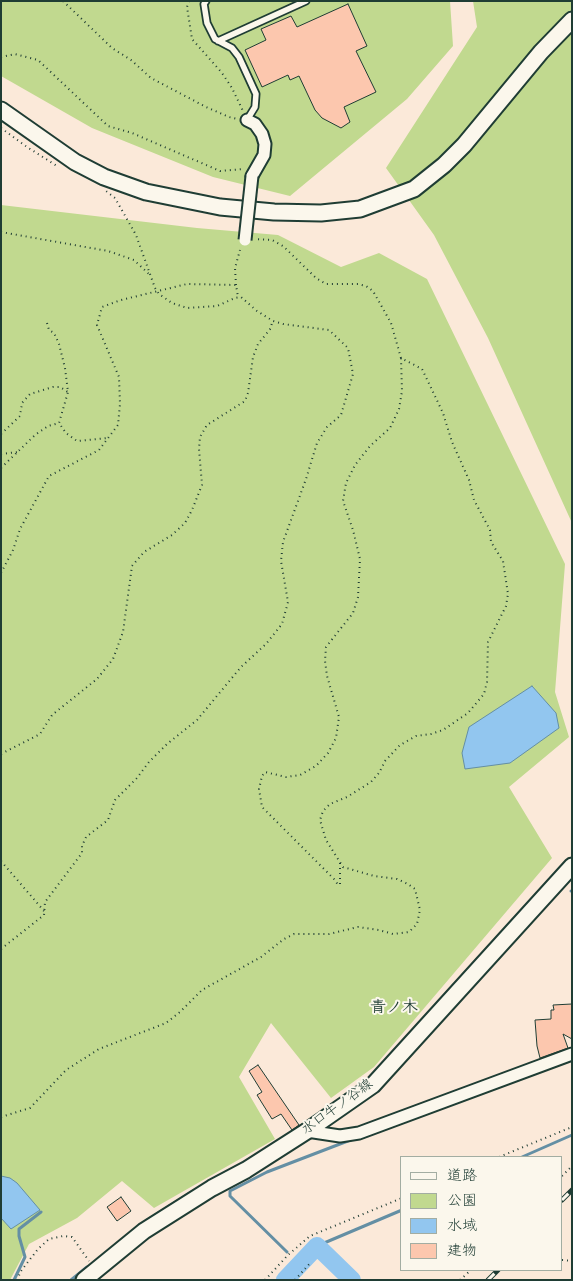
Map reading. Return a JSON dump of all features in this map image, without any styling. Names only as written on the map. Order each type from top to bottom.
[{"type":"street","points":[[1,110],[75,162],[104,177],[146,192],[220,207],[274,212],[321,213],[360,209],[414,189],[444,165],[464,145],[541,52],[572,20]]},
{"type":"street","points":[[245,240],[252,176],[264,155],[265,144],[262,134],[255,124],[247,120]]},
{"type":"street","name":"水口牛ノ谷線","points":[[90,1275],[144,1231],[307,1132],[373,1085],[572,866]]},
{"type":"street","points":[[307,1132],[340,1136],[359,1133],[572,1054]]},
{"type":"lane","points":[[206,1],[204,4],[207,23],[215,39],[232,48],[239,57],[256,94],[255,107],[247,120]]},
{"type":"lane","points":[[218,41],[306,1]]},
{"type":"path","points":[[63,1],[112,48],[131,60],[151,78],[229,117],[247,120]]},
{"type":"path","points":[[189,1],[187,7],[192,39],[222,73],[232,88],[247,120]]},
{"type":"path","points":[[1,57],[14,54],[38,60],[108,126],[132,133],[220,171],[242,170],[258,166]]},
{"type":"path","points":[[1,128],[59,167]]},
{"type":"path","points":[[1,949],[44,914],[46,902],[82,853],[82,846],[86,836],[108,820],[114,800],[137,778],[149,762],[197,720],[241,666],[266,644],[282,624],[288,602],[281,561],[283,542],[317,443],[328,427],[341,415],[353,374],[348,348],[330,330],[273,321],[241,297],[217,306],[187,308],[172,303],[157,291],[136,235],[115,198],[102,190]]},
{"type":"path","points":[[1,232],[108,251],[134,260],[150,275]]},
{"type":"path","points":[[238,297],[235,268],[245,240],[272,240],[283,246],[316,278],[326,284],[358,284],[366,286],[373,291],[391,323],[401,358],[402,391],[399,409],[390,428],[365,452],[355,465],[346,483],[343,501],[360,559],[358,597],[353,614],[326,647],[327,676],[339,717],[336,738],[328,753],[316,766],[300,775],[286,777],[265,772],[259,789],[262,807],[338,885],[340,884],[340,863]]},
{"type":"path","points":[[1,573],[13,550],[20,529],[50,476],[99,450],[118,425],[120,404],[119,377],[97,325],[102,306],[188,284],[236,284]]},
{"type":"path","points":[[1,754],[40,734],[52,715],[97,679],[113,659],[123,632],[132,566],[144,552],[172,535],[184,523],[192,510],[202,485],[200,437],[207,425],[245,401],[248,394],[253,357],[258,344],[273,321]]},
{"type":"path","points":[[47,323],[49,330],[54,333],[59,344],[68,392],[59,423]]},
{"type":"path","points":[[1,1117],[30,1108],[66,1070],[99,1049],[166,1023],[202,990],[261,957],[284,939],[294,934],[329,934],[358,927],[393,934],[409,932],[417,924],[420,910],[415,889],[397,879],[374,876],[343,868],[326,840],[320,820],[323,811],[330,804],[371,782],[400,745],[416,736],[443,730],[468,713],[484,694],[488,682],[488,642],[506,606],[508,594],[503,561],[491,542],[490,530],[474,500],[469,480],[452,442],[440,405],[422,369],[401,358]]},
{"type":"path","points":[[1,434],[20,416],[22,403],[30,394],[53,387],[60,387],[68,392]]},
{"type":"path","points":[[59,423],[66,433],[77,441],[108,438]]},
{"type":"path","points":[[1,468],[35,435],[48,426],[59,423]]},
{"type":"path","points":[[1,454],[18,452]]},
{"type":"path","points":[[1,861],[44,911]]},
{"type":"path","points":[[501,1156],[572,1127]]},
{"type":"path","points":[[563,1175],[572,1166]]},
{"type":"path","points":[[265,1280],[288,1255],[310,1236],[400,1199]]},
{"type":"path","points":[[17,1280],[21,1271],[38,1249],[48,1240],[64,1236],[72,1237],[90,1275]]},
{"type":"path","points":[[295,1280],[310,1262]]},
{"type":"path","points":[[460,1280],[470,1271]]},
{"type":"green space","points":[[1,1],[450,1],[453,46],[407,99],[290,196],[213,177],[92,128],[1,76]]},
{"type":"green space","points":[[473,1],[572,1],[572,523],[488,338],[434,235],[386,168],[477,27]]},
{"type":"green space","points":[[1,205],[197,228],[278,235],[341,267],[379,253],[427,279],[565,564],[555,692],[569,737],[509,787],[552,858],[374,1067],[331,1098],[271,1023],[239,1077],[275,1139],[154,1208],[122,1181],[77,1218],[29,1244],[10,1280],[1,1280]]},
{"type":"water","points":[[532,686],[556,713],[559,728],[510,763],[465,769],[462,753],[469,727]]},
{"type":"water","points":[[1,1176],[10,1178],[17,1183],[40,1210],[11,1229],[1,1218]]},
{"type":"building","points":[[348,4],[367,46],[356,51],[376,92],[344,107],[350,122],[341,128],[322,118],[315,110],[299,76],[290,80],[288,75],[262,87],[245,50],[266,40],[261,29],[291,16],[297,27]]},
{"type":"building","points":[[572,1004],[572,1039],[563,1034],[568,1048],[540,1058],[535,1020],[551,1019],[551,1010],[554,1010],[553,1005]]},
{"type":"building","points":[[258,1065],[299,1125],[292,1130],[281,1114],[272,1119],[257,1095],[262,1092],[249,1071]]},
{"type":"building","points":[[121,1197],[131,1211],[117,1221],[107,1207]]},
{"type":"waterway","points":[[524,1156],[572,1135]]},
{"type":"waterway","points":[[287,1252],[230,1196],[230,1191],[267,1172],[353,1139]]},
{"type":"waterway","points":[[146,1221],[193,1191]]},
{"type":"waterway","points":[[317,1246],[400,1211]]},
{"type":"waterway","points":[[14,1280],[25,1257],[19,1229],[41,1212]]},
{"type":"waterway","points":[[285,1280],[317,1246],[352,1280]]},
{"type":"waterway","points":[[71,1280],[87,1267]]},
{"type":"railway","points":[[563,1199],[572,1190]]},
{"type":"railway","points":[[488,1280],[497,1271]]},
{"type":"district","name":"青ノ木","points":[[394,1009]]}]
